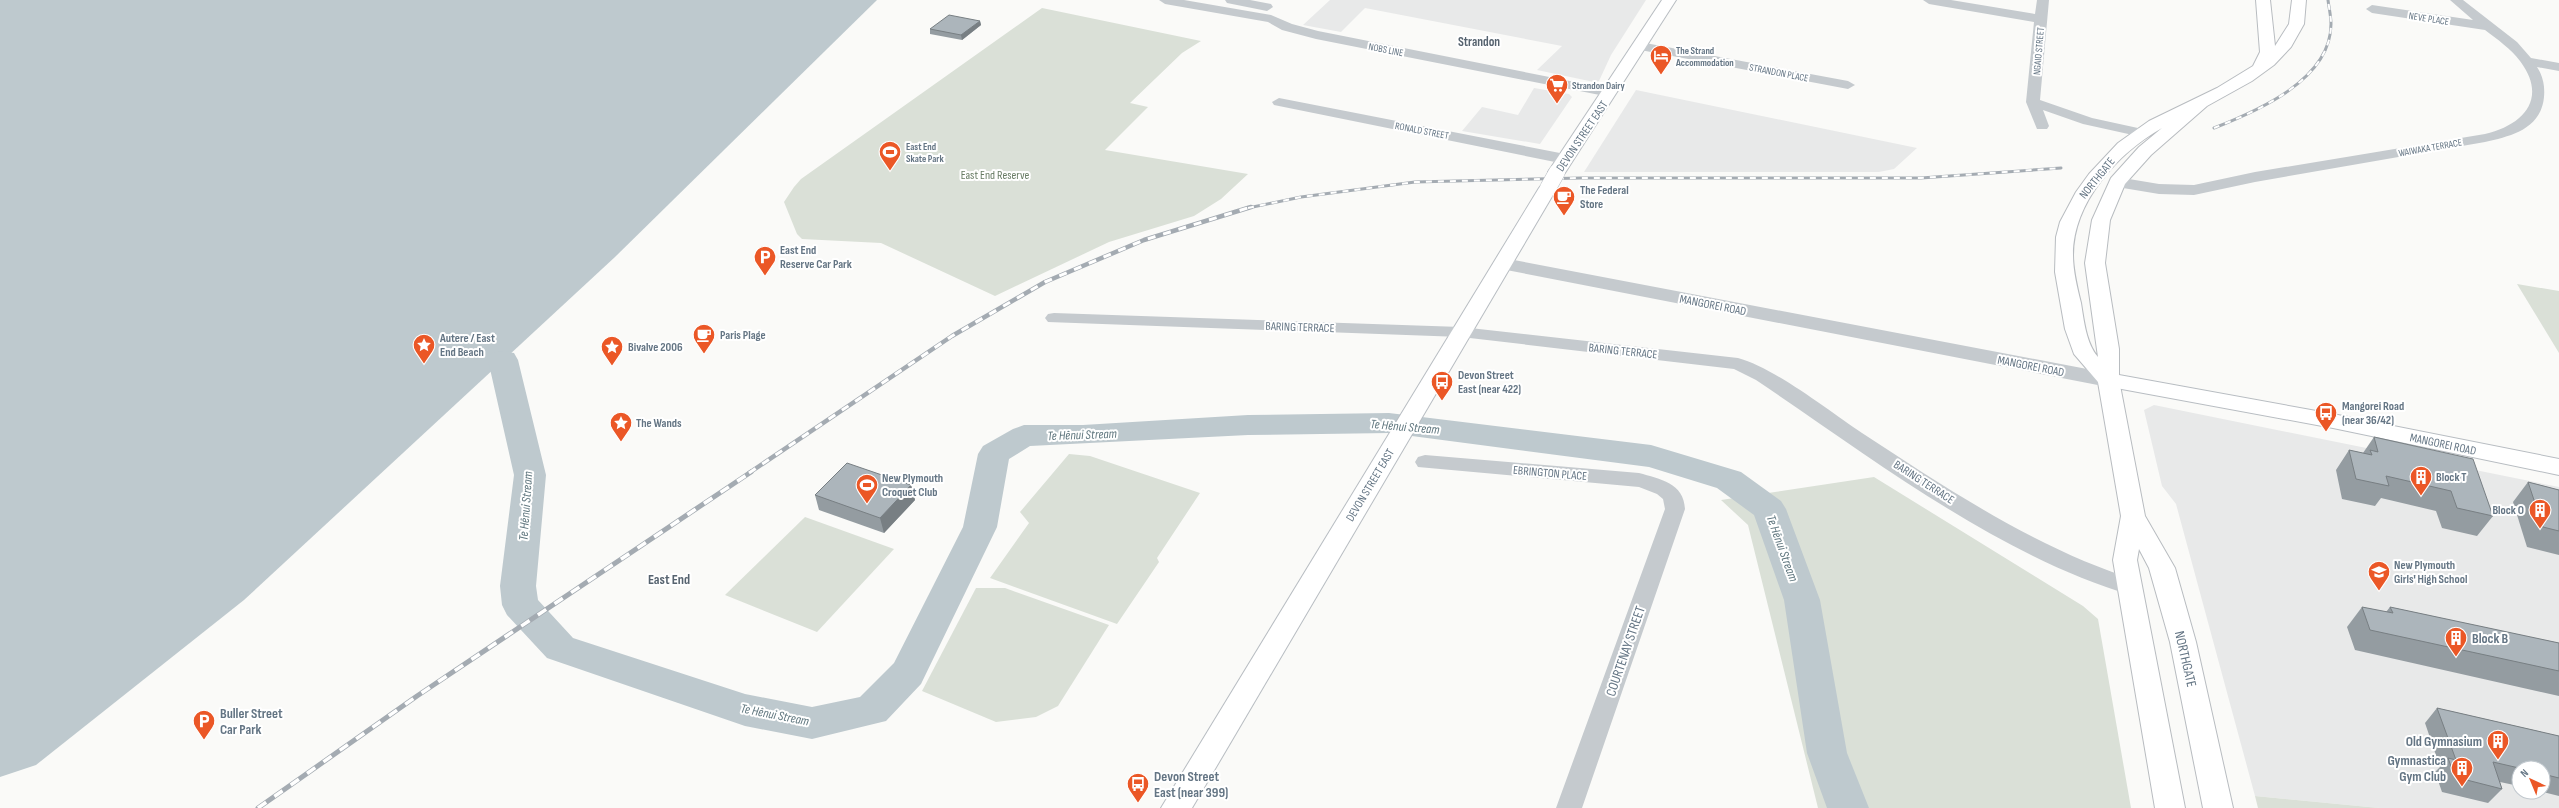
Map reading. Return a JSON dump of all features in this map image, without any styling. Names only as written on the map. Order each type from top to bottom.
[{"type":"main road","name":"DEVON STREET EAST","points":[[1176,808],[1557,173],[1610,93],[1668,0]]},
{"type":"main road","points":[[2259,69],[2268,52],[2263,0]]},
{"type":"main road","name":"NORTHGATE","points":[[2108,380],[2082,350],[2063,270],[2064,239],[2072,213],[2085,190],[2124,146],[2142,133],[2199,105],[2259,69],[2286,45],[2298,20],[2299,0]]},
{"type":"main road","name":"NORTHGATE","points":[[2199,105],[2131,164],[2117,182],[2101,220],[2095,263],[2109,350],[2108,380],[2133,516],[2162,568],[2183,642],[2218,808]]},
{"type":"main road","name":"MANGOREI ROAD","points":[[2108,380],[2333,421],[2559,467]]},
{"type":"main road","name":"NORTHGATE","points":[[2133,516],[2125,560],[2170,808]]},
{"type":"street","name":"NOBS LINE","points":[[1165,0],[1244,16],[1270,9]]},
{"type":"street","name":"NOBS LINE","points":[[1231,0],[1270,9],[1287,27],[1316,35],[1610,93]]},
{"type":"street","points":[[1929,0],[2041,19]]},
{"type":"street","name":"NGAIO STREET","points":[[2042,126],[2033,102],[2043,0]]},
{"type":"street","name":"WAIWAKA TERRACE","points":[[2117,182],[2194,190],[2255,177],[2504,134],[2520,128],[2534,110],[2539,84],[2530,62],[2486,27],[2456,0]]},
{"type":"street","name":"NEVE PLACE","points":[[2372,9],[2486,27]]},
{"type":"street","name":"STRANDON PLACE","points":[[1640,46],[1848,85]]},
{"type":"street","points":[[2530,62],[2559,67]]},
{"type":"street","name":"RONALD STREET","points":[[1279,102],[1557,173]]},
{"type":"street","points":[[2033,102],[2088,121],[2142,133]]},
{"type":"street","points":[[2088,121],[2108,132],[2124,146]]},
{"type":"street","name":"WAIWAKA TERRACE","points":[[2131,164],[2149,177],[2173,189]]},
{"type":"street","name":"MANGOREI ROAD","points":[[1503,264],[2108,380]]},
{"type":"street","name":"BARING TERRACE","points":[[1054,318],[1461,332],[1738,364],[1763,376],[1981,518],[2086,574],[2131,587]]},
{"type":"street","name":"EBRINGTON PLACE","points":[[1424,462],[1639,480],[1660,486],[1672,494]]},
{"type":"street","name":"COURTENAY STREET","points":[[1569,808],[1674,509],[1676,501],[1672,494]]},
{"type":"shaded area","points":[[0,0],[877,0],[615,257],[244,600],[36,765],[0,777]]},
{"type":"shaded area","points":[[1330,0],[1646,0],[1611,55],[1599,81],[1594,82],[1537,70],[1562,46],[1365,8],[1341,32],[1303,25]]},
{"type":"shaded area","points":[[1534,88],[1569,94],[1572,97],[1540,144],[1462,131],[1482,107],[1518,115]]},
{"type":"shaded area","points":[[1636,90],[1917,148],[1894,169],[1879,172],[1584,172]]},
{"type":"shaded area","name":"New Plymouth Girls' High School","points":[[2154,405],[2559,487],[2559,808],[2379,808],[2255,796],[2176,504],[2162,486],[2144,410]]},
{"type":"green space","name":"East End Reserve","points":[[1042,8],[1201,41],[1182,53],[1130,103],[1148,107],[1105,150],[1248,174],[1221,199],[1194,216],[1109,242],[995,296],[881,243],[802,239],[797,234],[784,202],[801,179]]},
{"type":"green space","points":[[2517,284],[2559,291],[2559,353]]},
{"type":"green space","points":[[1069,454],[1090,456],[1200,493],[1157,558],[1159,562],[1117,624],[990,578],[1029,523],[1020,512]]},
{"type":"green space","points":[[1874,477],[2083,606],[2098,619],[2131,808],[1818,808],[1748,525],[1721,500]]},
{"type":"green space","points":[[805,517],[894,549],[817,632],[725,595]]},
{"type":"green space","points":[[976,588],[1005,588],[1109,625],[1058,706],[1036,717],[996,722],[922,691]]},
{"type":"green space","points":[[2255,796],[2379,808],[2258,808]]},
{"type":"building","points":[[949,15],[980,21],[961,35],[930,29]]},
{"type":"building","points":[[2374,437],[2473,459],[2493,516],[2457,508],[2451,491],[2386,476],[2389,486],[2356,479],[2349,450],[2372,455],[2370,450],[2378,452]]},
{"type":"building","points":[[847,463],[911,485],[880,518],[815,495]]},
{"type":"building","points":[[2528,482],[2559,490],[2559,531],[2543,527]]},
{"type":"building","points":[[2362,607],[2393,613],[2390,607],[2559,643],[2559,671],[2370,630]]},
{"type":"building","points":[[2437,708],[2559,736],[2559,778],[2551,776],[2551,760],[2511,760],[2511,766],[2493,762],[2502,789],[2455,777],[2448,758],[2456,760]]},
{"type":"waterway","name":"Te Hēnui Stream","points":[[503,360],[530,475],[518,586],[520,605],[560,648],[745,710],[812,723],[872,710],[908,673],[980,527],[994,454],[1024,436],[1083,435],[1248,425],[1389,423],[1651,456],[1729,480],[1769,509],[1802,600],[1827,753],[1848,808]]},
{"type":"railway","points":[[2214,128],[2270,102],[2289,91],[2305,77],[2319,61],[2328,44],[2331,24],[2328,0]]},
{"type":"railway","points":[[1248,208],[1301,197],[1415,182],[1581,178],[1921,178],[2061,168]]},
{"type":"railway","points":[[749,473],[952,336],[1045,282],[1144,240],[1251,207]]},
{"type":"railway","points":[[258,808],[417,696],[751,472]]},
{"type":"place","name":"The Strand Accommodation","points":[[1661,76]]},
{"type":"place","name":"Strandon Dairy","points":[[1557,104]]},
{"type":"place","name":"East End Skate Park","points":[[890,172]]},
{"type":"place","name":"The Federal Store","points":[[1564,216]]},
{"type":"place","name":"East End Reserve Car Park","points":[[765,276]]},
{"type":"place","name":"Paris Plage","points":[[704,354]]},
{"type":"place","name":"Autere / East End Beach","points":[[424,364]]},
{"type":"place","name":"Bivalve 2006","points":[[612,366]]},
{"type":"place","name":"Devon Street East (near 422)","points":[[1442,402]]},
{"type":"place","name":"Mangorei Road (near 36/42)","points":[[2326,432]]},
{"type":"place","name":"The Wands","points":[[621,442]]},
{"type":"place","name":"Block T","points":[[2421,496]]},
{"type":"place","name":"New Plymouth Croquet Club","points":[[867,504]]},
{"type":"place","name":"Block O","points":[[2540,530]]},
{"type":"place","name":"New Plymouth Girls' High School","points":[[2379,592]]},
{"type":"place","name":"Block B","points":[[2456,658]]},
{"type":"place","name":"Buller Street Car Park","points":[[204,740]]},
{"type":"place","name":"Old Gymnasium","points":[[2498,760]]},
{"type":"place","name":"Gymnastica Gym Club","points":[[2462,788]]},
{"type":"place","name":"Devon Street East (near 399)","points":[[1138,804]]},
{"type":"district","name":"Strandon","points":[[1479,41]]},
{"type":"district","name":"East End","points":[[669,579]]}]
